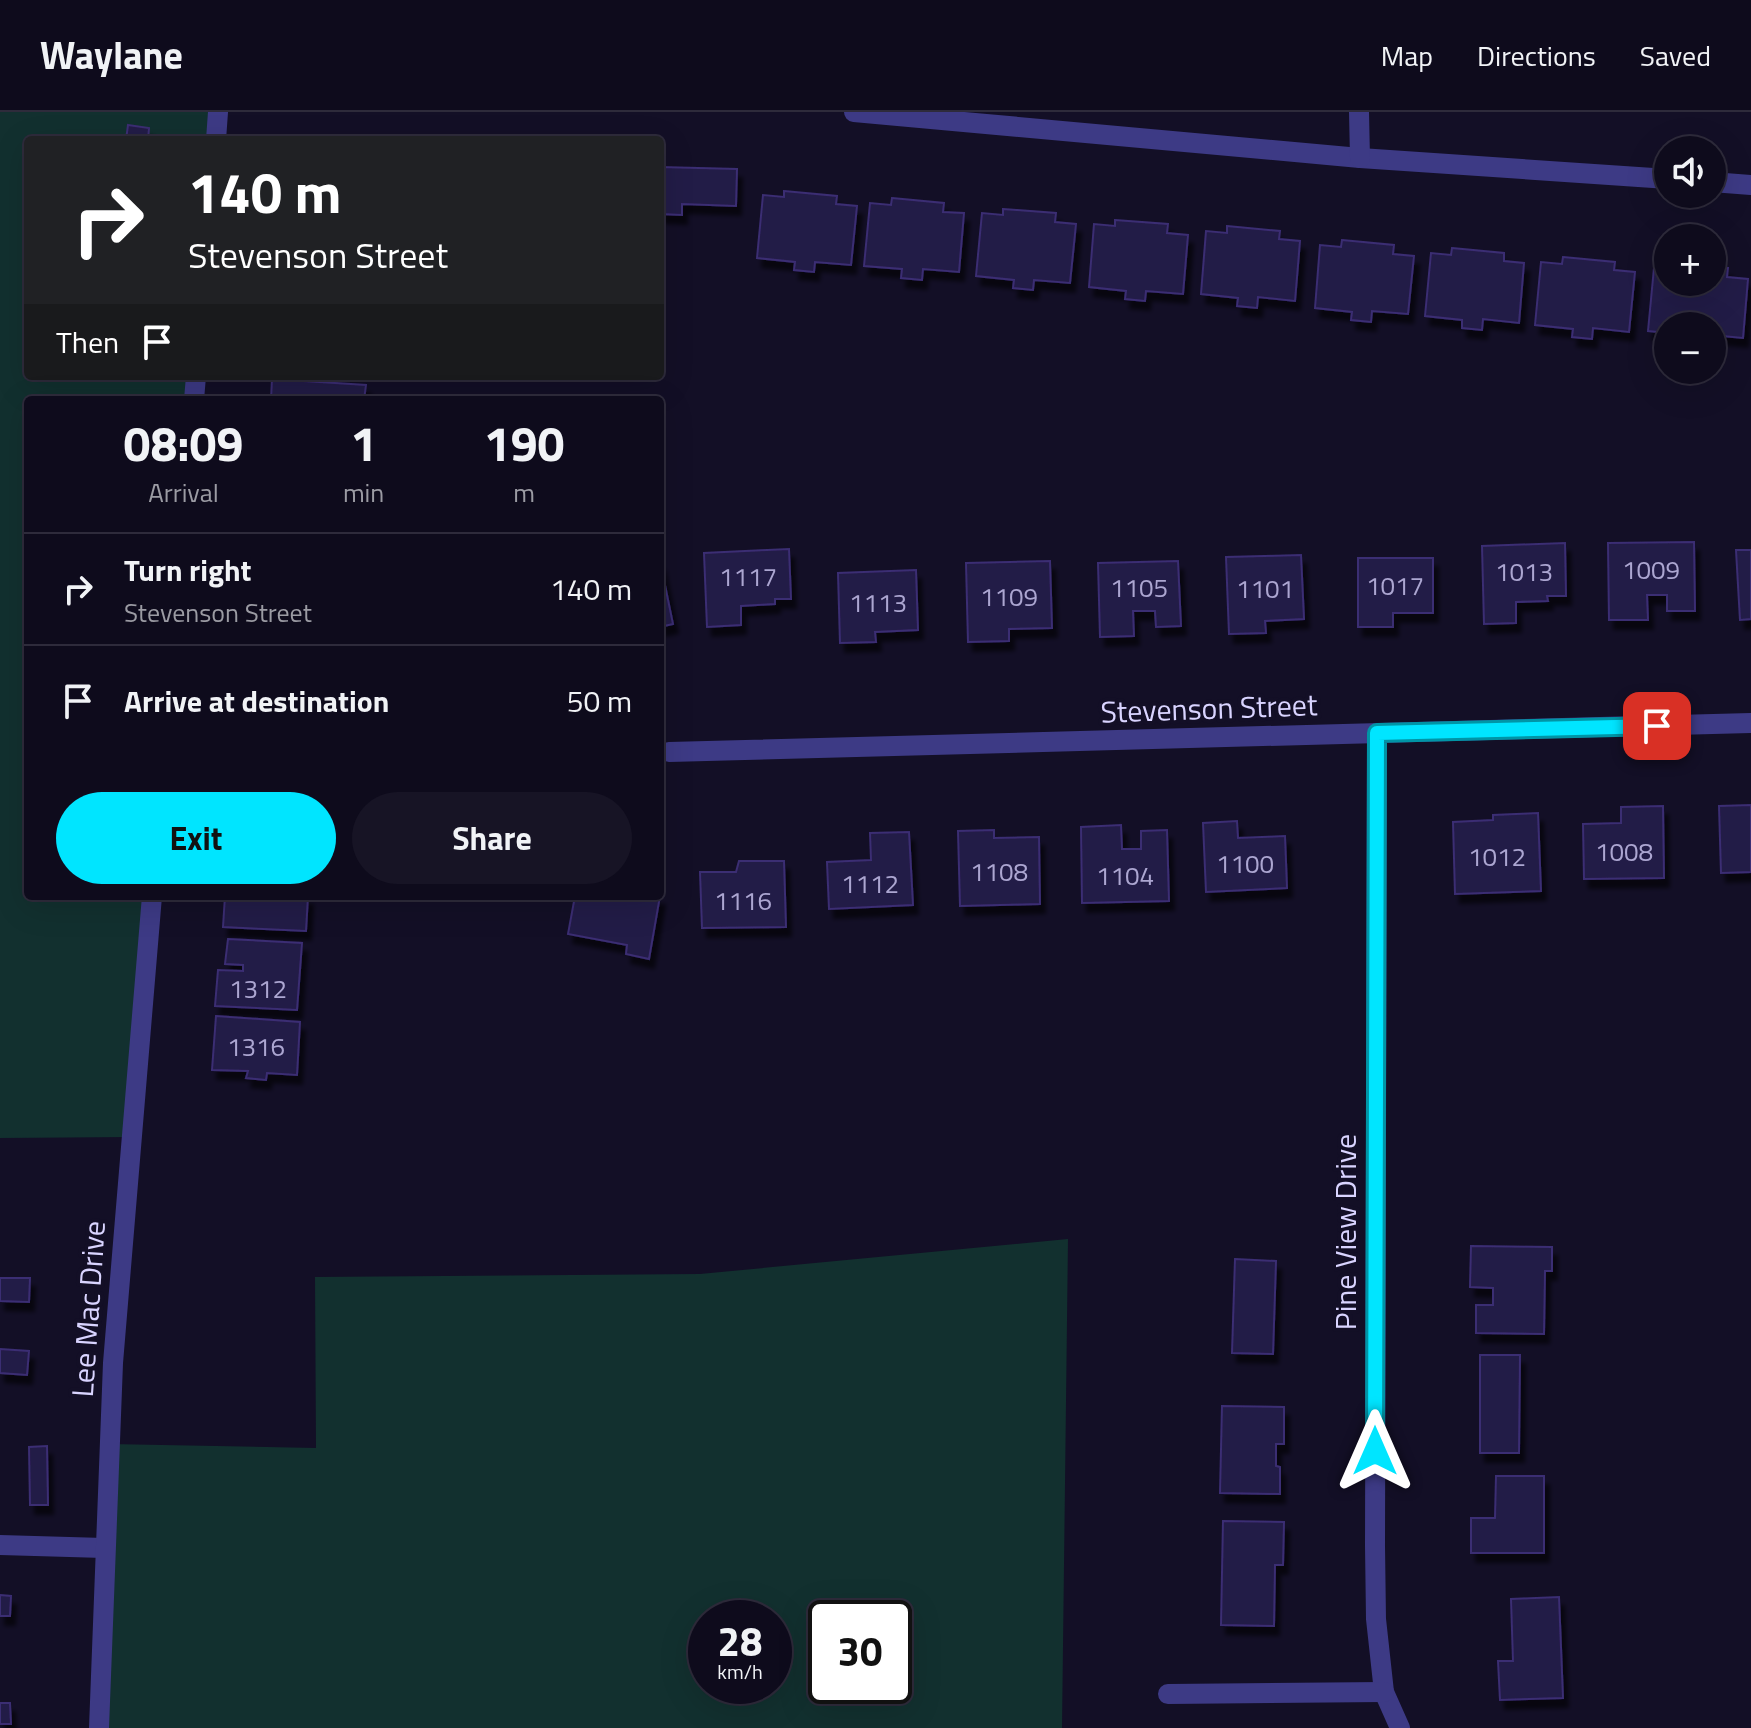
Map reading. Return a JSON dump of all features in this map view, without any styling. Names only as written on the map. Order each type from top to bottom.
[{"type":"street","points":[[216,136],[218,112]]},
{"type":"street","points":[[854,112],[1360,158],[1654,178]]},
{"type":"street","points":[[1359,112],[1360,158]]},
{"type":"street","points":[[1726,183],[1751,185]]},
{"type":"street","name":"Stevenson Street","points":[[669,752],[1751,723]]},
{"type":"street","name":"Pine View Drive","points":[[1377,733],[1376,1619],[1384,1692],[1400,1728]]},
{"type":"street","name":"Lee Mac Drive","points":[[99,1728],[113,1363],[152,900]]},
{"type":"street","points":[[0,1545],[104,1548]]},
{"type":"street","points":[[1168,1694],[1384,1692]]},
{"type":"green space","points":[[0,112],[218,112],[216,136],[24,136],[24,380],[196,380],[194,396],[24,396],[24,900],[152,900],[132,1137],[0,1138]]},
{"type":"green space","points":[[1068,1239],[1062,1728],[100,1728],[109,1444],[316,1448],[315,1277],[700,1274]]},
{"type":"building","points":[[128,125],[149,128],[148,136],[127,136]]},
{"type":"building","points":[[664,167],[737,169],[736,206],[682,204],[682,215],[664,214]]},
{"type":"building","points":[[784,191],[837,196],[836,204],[857,206],[851,265],[815,262],[814,272],[794,270],[795,262],[757,258],[763,195],[784,197]]},
{"type":"building","points":[[892,198],[944,203],[943,212],[964,213],[959,272],[923,269],[922,280],[901,278],[902,269],[864,266],[870,203],[891,205]]},
{"type":"building","points":[[1003,209],[1056,213],[1055,222],[1076,224],[1070,283],[1034,280],[1033,290],[1013,288],[1014,280],[976,276],[982,213],[1003,215]]},
{"type":"building","points":[[1115,220],[1168,224],[1167,233],[1188,235],[1183,294],[1146,291],[1145,301],[1125,299],[1126,291],[1089,287],[1094,224],[1115,226]]},
{"type":"building","points":[[1227,226],[1280,231],[1279,239],[1300,241],[1295,301],[1258,297],[1257,308],[1237,306],[1238,298],[1201,294],[1206,231],[1227,233]]},
{"type":"building","points":[[1342,240],[1394,245],[1393,254],[1414,256],[1408,314],[1372,311],[1371,322],[1351,320],[1352,312],[1315,308],[1320,245],[1341,247]]},
{"type":"building","points":[[1452,248],[1504,253],[1504,261],[1524,263],[1519,323],[1483,319],[1482,330],[1462,328],[1462,320],[1425,316],[1431,253],[1451,255]]},
{"type":"building","points":[[1563,257],[1615,262],[1614,270],[1635,272],[1629,332],[1593,328],[1592,339],[1572,337],[1573,329],[1535,325],[1541,262],[1562,264]]},
{"type":"building","points":[[1654,268],[1654,296],[1726,296],[1726,268],[1727,277],[1748,279],[1743,338],[1726,336],[1726,312],[1654,312],[1654,332],[1648,331]]},
{"type":"building","points":[[272,380],[366,385],[365,396],[271,396]]},
{"type":"building","points":[[1694,542],[1695,611],[1667,611],[1667,595],[1647,595],[1648,620],[1609,620],[1608,543]]},
{"type":"building","points":[[1565,543],[1566,596],[1547,596],[1548,601],[1516,602],[1516,623],[1484,624],[1482,546]]},
{"type":"building","points":[[789,549],[791,599],[775,599],[775,604],[741,606],[741,625],[707,627],[704,553]]},
{"type":"building","points":[[1736,550],[1751,550],[1751,619],[1740,620]]},
{"type":"building","points":[[1301,555],[1304,619],[1265,621],[1266,633],[1229,634],[1226,557]]},
{"type":"building","points":[[1358,558],[1433,558],[1433,613],[1393,613],[1393,627],[1358,627]]},
{"type":"building","points":[[1050,561],[1052,628],[1009,629],[1009,641],[968,642],[966,563]]},
{"type":"building","points":[[1178,561],[1181,626],[1156,627],[1155,611],[1133,611],[1134,636],[1100,637],[1098,563]]},
{"type":"building","points":[[916,570],[918,630],[875,632],[876,642],[840,643],[838,573]]},
{"type":"building","points":[[664,580],[673,624],[664,626]]},
{"type":"building","points":[[1751,805],[1751,872],[1721,873],[1719,806]]},
{"type":"building","points":[[1663,806],[1664,878],[1584,879],[1583,824],[1621,823],[1621,807]]},
{"type":"building","points":[[1538,813],[1541,891],[1455,894],[1453,822],[1493,820],[1493,815]]},
{"type":"building","points":[[1237,821],[1238,838],[1285,836],[1287,888],[1206,892],[1203,823]]},
{"type":"building","points":[[1121,825],[1122,849],[1141,849],[1141,831],[1167,830],[1169,901],[1082,903],[1081,827]]},
{"type":"building","points":[[994,830],[994,838],[1039,837],[1040,904],[960,906],[958,831]]},
{"type":"building","points":[[909,832],[913,905],[829,909],[827,862],[871,860],[870,833]]},
{"type":"building","points":[[739,861],[784,861],[786,927],[702,928],[700,872],[736,872]]},
{"type":"building","points":[[225,900],[308,900],[306,931],[223,927]]},
{"type":"building","points":[[574,900],[659,900],[649,959],[626,954],[627,945],[568,934]]},
{"type":"building","points":[[228,939],[302,943],[297,1010],[215,1006],[218,970],[243,971],[243,965],[225,964]]},
{"type":"building","points":[[216,1016],[300,1022],[297,1075],[267,1073],[266,1080],[246,1078],[248,1071],[212,1070]]},
{"type":"building","points":[[1471,1246],[1552,1247],[1552,1271],[1545,1271],[1544,1334],[1476,1333],[1476,1305],[1493,1305],[1493,1288],[1470,1287]]},
{"type":"building","points":[[1235,1259],[1276,1261],[1273,1354],[1232,1353]]},
{"type":"building","points":[[0,1278],[30,1278],[29,1302],[0,1301]]},
{"type":"building","points":[[0,1349],[29,1351],[27,1375],[0,1373]]},
{"type":"building","points":[[1480,1355],[1520,1355],[1519,1453],[1480,1453]]},
{"type":"building","points":[[1222,1406],[1284,1407],[1284,1444],[1276,1444],[1280,1494],[1220,1493]]},
{"type":"building","points":[[47,1446],[48,1505],[30,1505],[29,1447]]},
{"type":"building","points":[[1496,1476],[1544,1476],[1544,1553],[1471,1553],[1471,1518],[1495,1518]]},
{"type":"building","points":[[1223,1521],[1284,1522],[1283,1565],[1275,1565],[1274,1626],[1221,1625]]},
{"type":"building","points":[[0,1595],[11,1596],[10,1616],[0,1616]]},
{"type":"building","points":[[1559,1597],[1563,1698],[1500,1700],[1498,1661],[1513,1661],[1511,1599]]},
{"type":"building","points":[[0,1703],[10,1703],[11,1724],[0,1724]]},
{"type":"route","points":[[1375,1451],[1377,733],[1657,726]]}]
